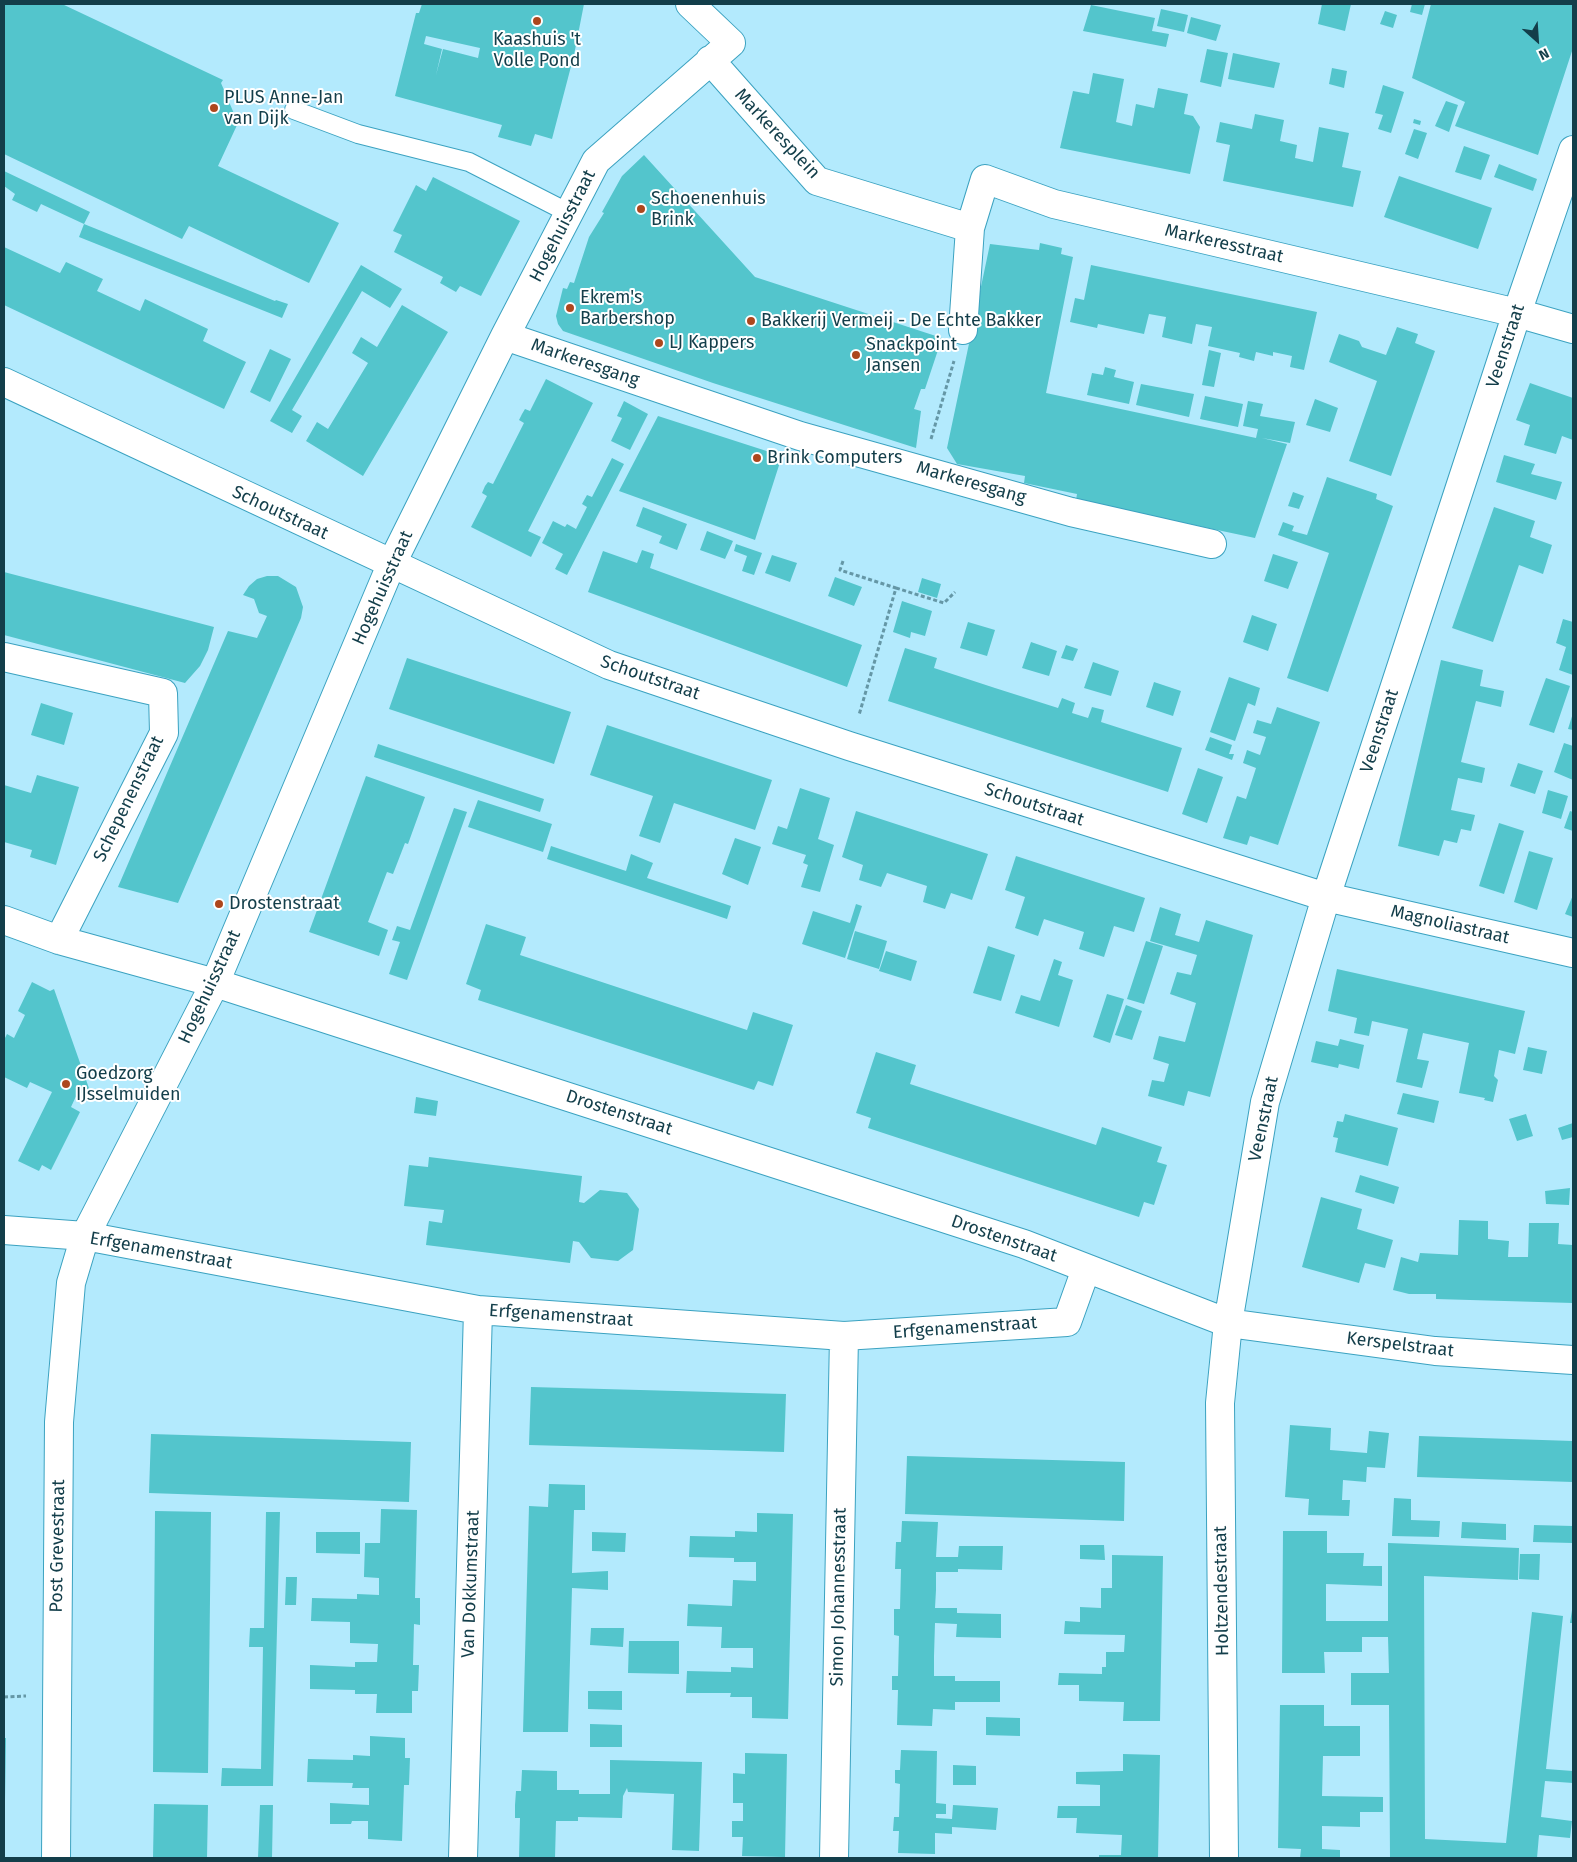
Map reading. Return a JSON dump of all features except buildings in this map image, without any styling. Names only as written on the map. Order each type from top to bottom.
[{"type":"street","name":"Hogehuisstraat","points":[[85,1236],[215,983],[391,565],[596,161],[730,43],[690,4]]},
{"type":"street","name":"Markeresplein","points":[[710,60],[818,181],[970,228]]},
{"type":"street","name":"Veenstraat","points":[[1228,1323],[1265,1102],[1326,897],[1516,313],[1573,150]]},
{"type":"street","name":"Markeresstraat","points":[[970,228],[986,179],[1054,204],[1516,313]]},
{"type":"street","points":[[963,330],[970,228]]},
{"type":"street","points":[[1516,313],[1573,329]]},
{"type":"street","name":"Markeresgang","points":[[506,336],[800,436],[1071,512],[1212,544]]},
{"type":"street","name":"Schoutstraat","points":[[4,382],[608,666],[850,746],[1326,897]]},
{"type":"street","name":"Schepenenstraat","points":[[4,657],[163,692],[164,733],[58,940]]},
{"type":"street","name":"Magnoliastraat","points":[[1326,897],[1573,953]]},
{"type":"street","name":"Drostenstraat","points":[[4,920],[58,940],[215,983],[1024,1244],[1228,1323]]},
{"type":"street","name":"Erfgenamenstraat","points":[[4,1230],[85,1236],[478,1310],[844,1336],[1067,1322],[1086,1269]]},
{"type":"street","name":"Post Grevestraat","points":[[56,1858],[59,1422],[71,1283],[85,1236]]},
{"type":"street","name":"Van Dokkumstraat","points":[[463,1858],[478,1310]]},
{"type":"street","name":"Kerspelstraat","points":[[1228,1323],[1435,1351],[1573,1360]]},
{"type":"street","name":"Holtzendestraat","points":[[1224,1858],[1220,1403],[1228,1323]]},
{"type":"street","name":"Simon Johannesstraat","points":[[834,1858],[844,1336]]},
{"type":"lane","points":[[294,110],[358,134],[469,162],[569,213]]},
{"type":"path","points":[[923,469],[963,330]]},
{"type":"path","points":[[843,560],[840,570],[944,602],[955,592]]},
{"type":"path","points":[[850,746],[896,588]]},
{"type":"place","name":"Kaashuis 't Volle Pond","points":[[537,21]]},
{"type":"place","name":"PLUS Anne-Jan van Dijk","points":[[214,108]]},
{"type":"place","name":"Schoenenhuis Brink","points":[[641,209]]},
{"type":"place","name":"Ekrem's Barbershop","points":[[570,308]]},
{"type":"place","name":"Bakkerij Vermeij - De Echte Bakker","points":[[751,321]]},
{"type":"place","name":"LJ Kappers","points":[[659,343]]},
{"type":"place","name":"Snackpoint Jansen","points":[[856,355]]},
{"type":"place","name":"Brink Computers","points":[[757,458]]},
{"type":"place","name":"Drostenstraat","points":[[219,904]]},
{"type":"place","name":"Goedzorg IJsselmuiden","points":[[66,1084]]}]
